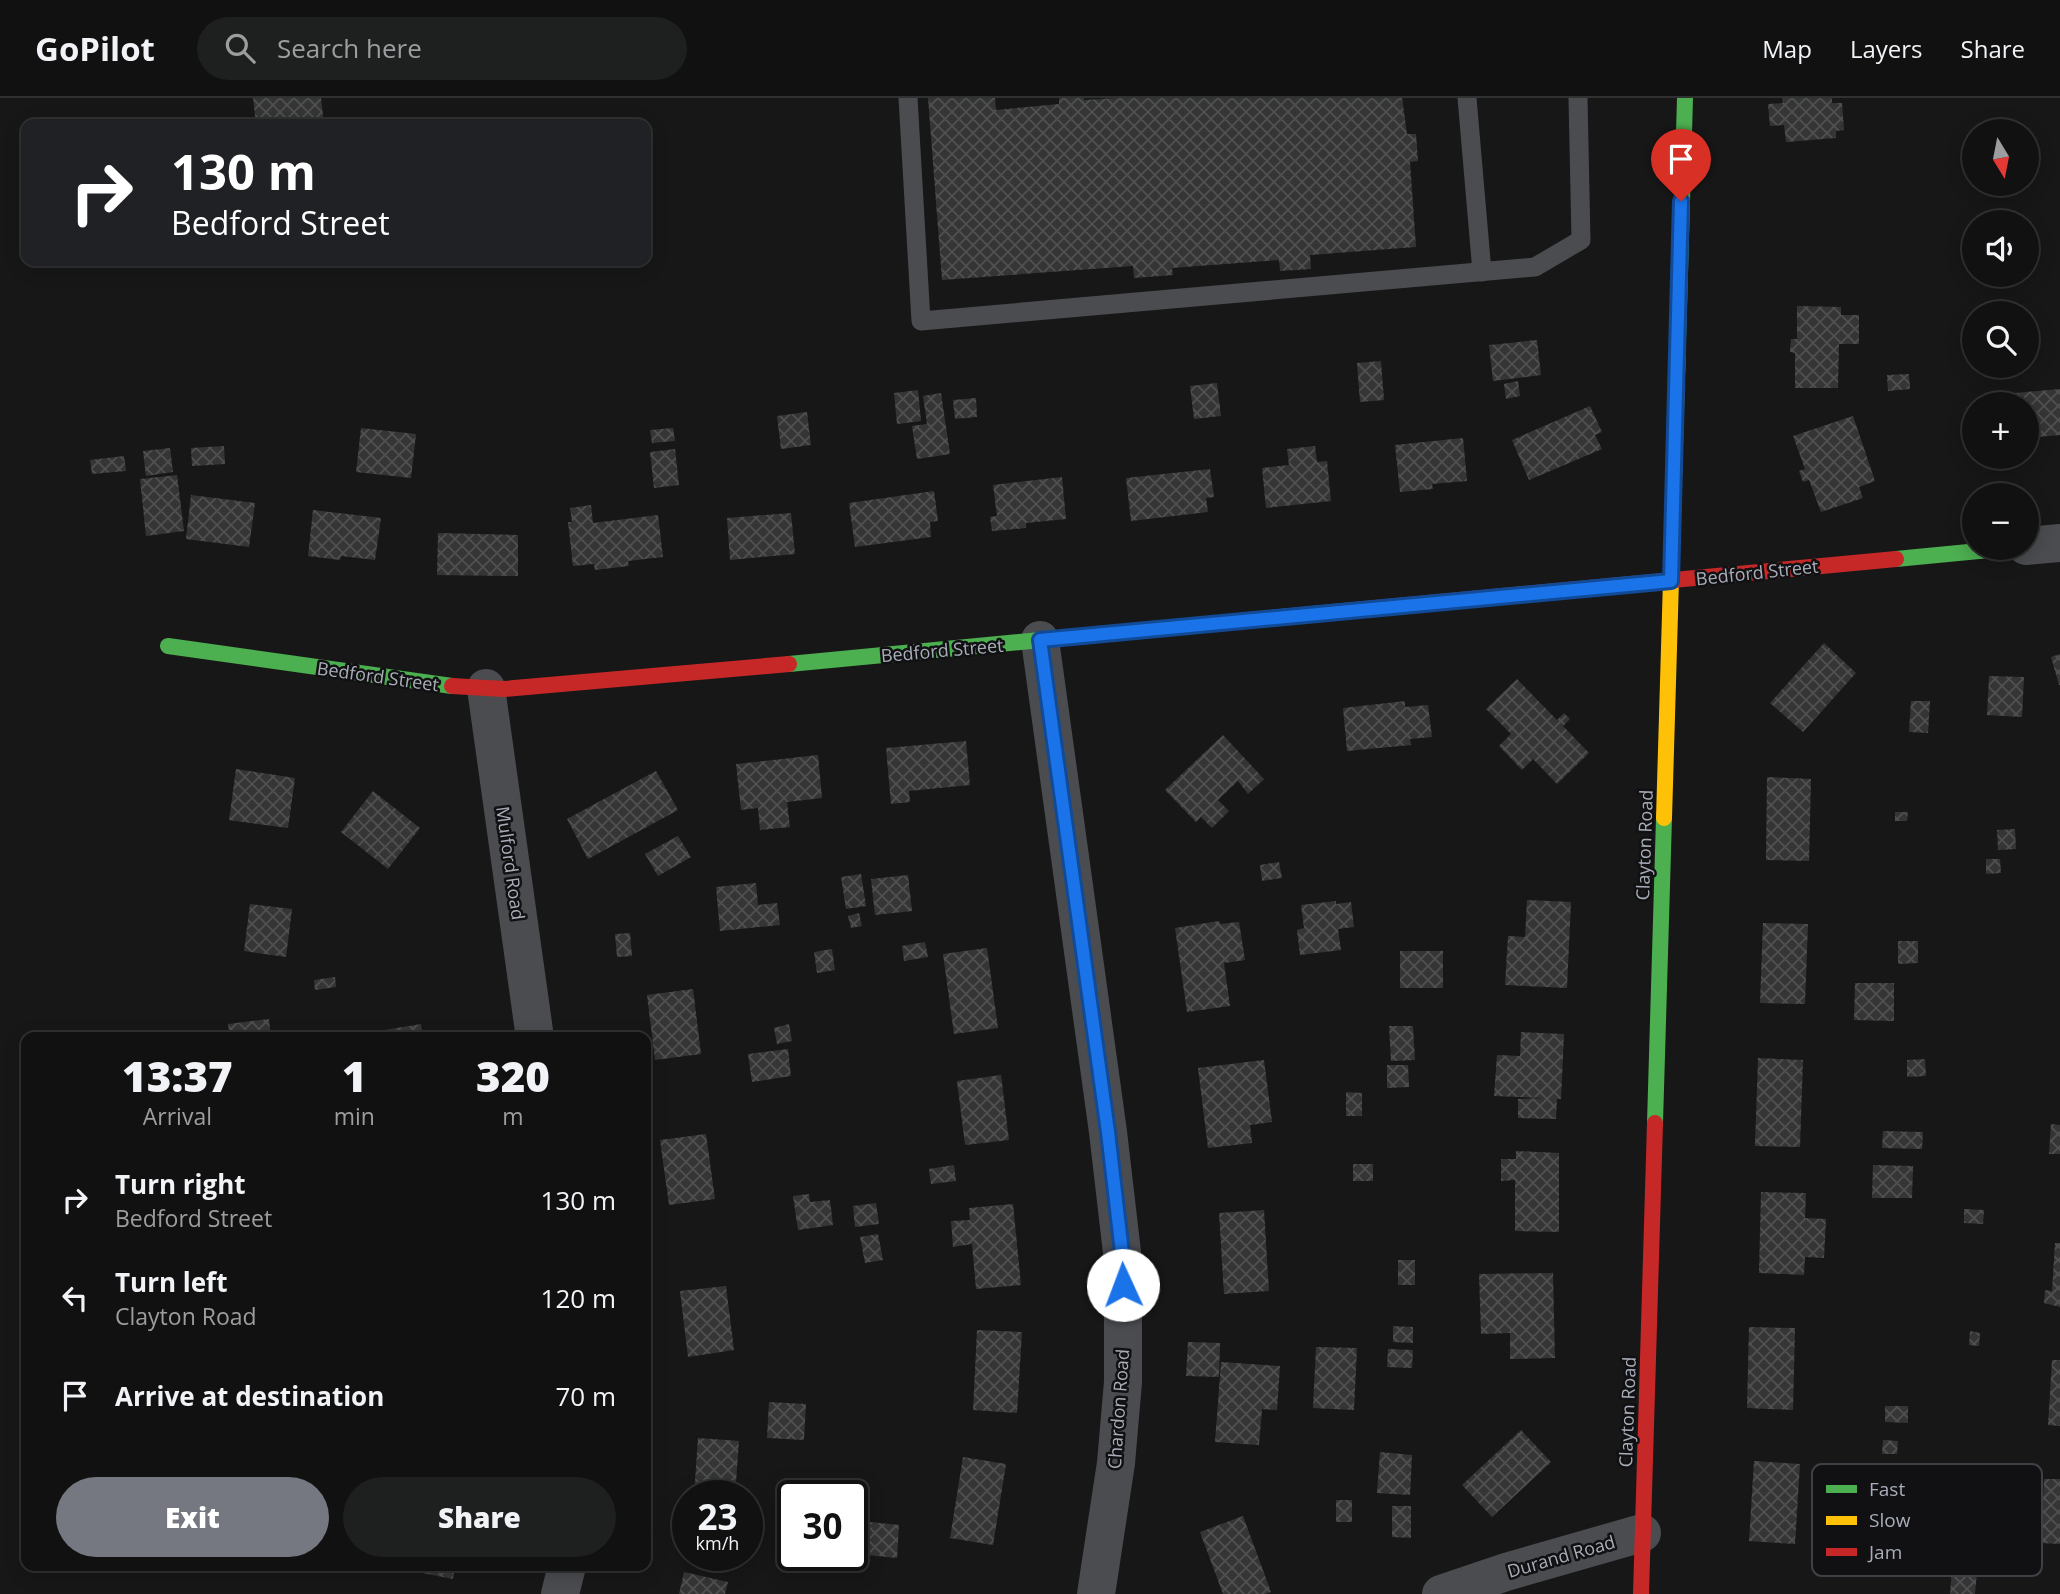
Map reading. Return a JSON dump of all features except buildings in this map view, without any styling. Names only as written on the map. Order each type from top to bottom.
[{"type":"street","name":"Clayton Road","points":[[1640,1594],[1685,98]]},
{"type":"street","points":[[2039,545],[2060,543]]},
{"type":"street","name":"Bedford Street","points":[[168,646],[443,685],[504,689],[592,683],[1962,553]]},
{"type":"street","name":"Chardon Road","points":[[1040,640],[1108,1132],[1123,1261],[1123,1382],[1116,1463],[1096,1594]]},
{"type":"street","name":"Mulford Road","points":[[486,688],[534,1032]]},
{"type":"street","name":"Durand Road","points":[[1441,1594],[1506,1572],[1642,1533]]},
{"type":"street","points":[[560,1594],[566,1571]]},
{"type":"lane","points":[[908,98],[921,321],[1535,267],[1581,240],[1578,98]]},
{"type":"lane","points":[[1467,98],[1482,272]]},
{"type":"traffic: fast","points":[[1678,342],[1685,98]]},
{"type":"traffic: fast","points":[[1896,559],[1962,553]]},
{"type":"traffic: fast","points":[[789,664],[1355,610]]},
{"type":"traffic: fast","points":[[168,646],[452,686]]},
{"type":"traffic: fast","points":[[1655,1123],[1664,818]]},
{"type":"traffic: slow","points":[[1664,818],[1678,342]]},
{"type":"traffic: jam","points":[[1355,610],[1896,559]]},
{"type":"traffic: jam","points":[[452,686],[504,689],[789,664]]},
{"type":"traffic: jam","points":[[1641,1594],[1655,1123]]},
{"type":"route","points":[[1123,1285],[1123,1261],[1108,1132],[1040,640],[1671,581],[1681,201]]}]
